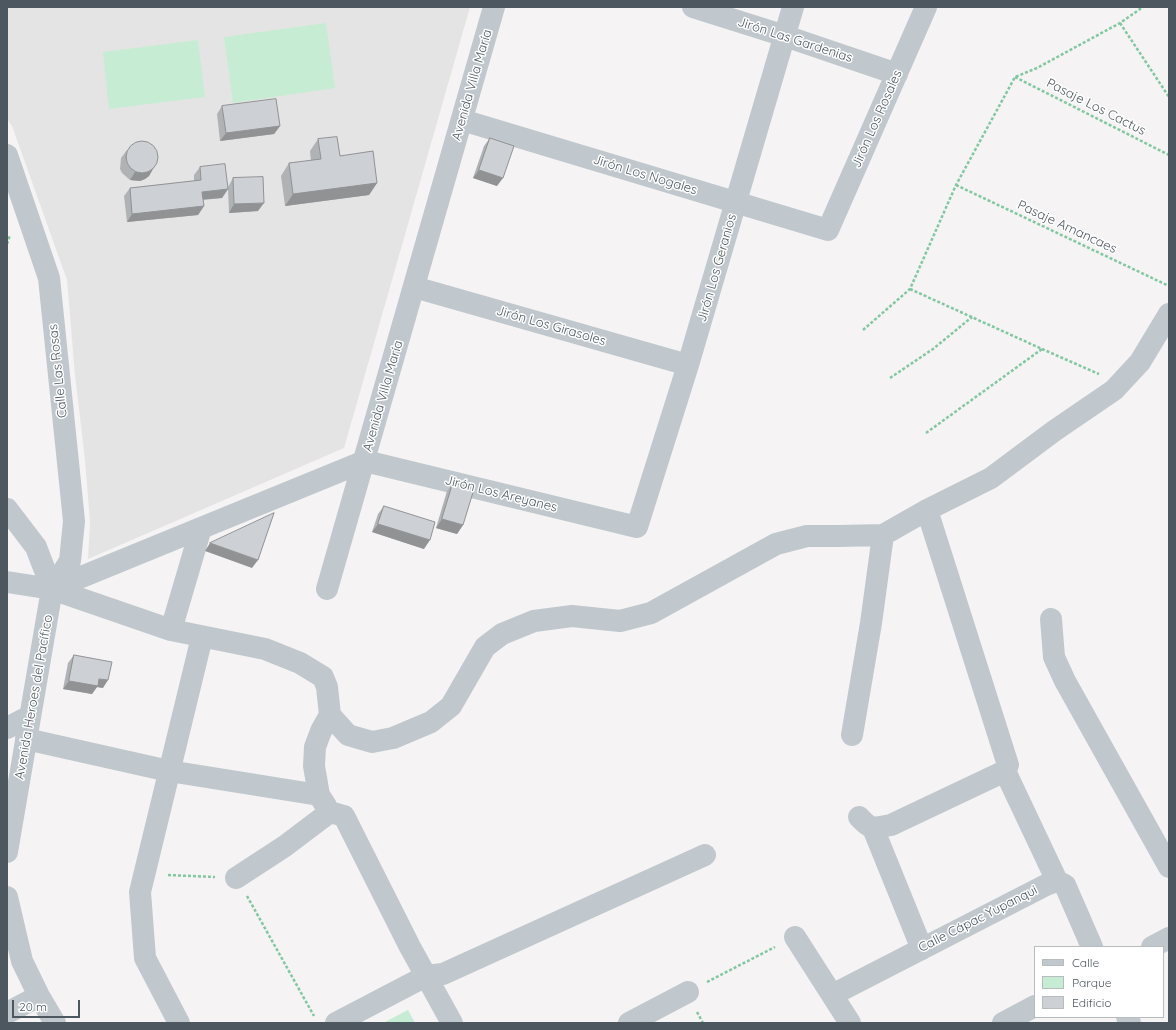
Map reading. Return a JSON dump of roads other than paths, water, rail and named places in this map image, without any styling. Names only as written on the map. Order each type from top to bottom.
[{"type":"street","name":"Avenida Villa María","points":[[52,589],[365,461],[494,7]]},
{"type":"street","name":"Jirón Las Gardenias","points":[[693,7],[897,74]]},
{"type":"street","name":"Jirón Los Geranios","points":[[637,527],[688,365],[793,7]]},
{"type":"street","name":"Jirón Los Rosales","points":[[828,230],[926,7]]},
{"type":"street","name":"Jirón Los Nogales","points":[[462,120],[828,230]]},
{"type":"street","name":"Calle Las Rosas","points":[[7,155],[49,278],[68,458],[74,522],[70,561],[52,589]]},
{"type":"street","name":"Jirón Los Girasoles","points":[[414,287],[688,365]]},
{"type":"street","points":[[330,715],[348,735],[372,742],[393,738],[431,722],[451,706],[485,647],[502,634],[534,621],[572,616],[620,622],[651,613],[776,544],[807,536],[883,535],[927,510],[991,478],[1054,431],[1114,390],[1140,362],[1169,314]]},
{"type":"street","points":[[327,590],[365,461]]},
{"type":"street","name":"Jirón Los Areyanes","points":[[365,461],[637,527]]},
{"type":"street","points":[[7,509],[36,547],[52,589]]},
{"type":"street","points":[[922,948],[866,822],[891,826],[1005,771],[1008,765],[927,510]]},
{"type":"street","points":[[171,630],[201,528]]},
{"type":"street","points":[[852,735],[871,623],[883,535]]},
{"type":"street","points":[[7,582],[52,589],[171,630],[264,649],[300,662],[323,677],[327,687],[330,715],[321,731],[315,747],[314,766],[325,803]]},
{"type":"street","name":"Avenida Heroes del Pacífico","points":[[7,852],[52,589]]},
{"type":"street","points":[[1051,619],[1054,657],[1084,716],[1161,836],[1169,867]]},
{"type":"street","points":[[179,1023],[145,958],[140,892],[202,637]]},
{"type":"street","points":[[7,728],[30,716]]},
{"type":"street","points":[[26,739],[169,771],[325,803],[344,816],[426,976],[452,1023]]},
{"type":"street","points":[[1005,771],[1057,881],[1065,884],[1092,946]]},
{"type":"street","points":[[236,878],[286,846],[325,803]]},
{"type":"street","points":[[336,1023],[426,976],[443,974],[705,855]]},
{"type":"street","name":"Calle Cápac Yupanqui","points":[[832,995],[1046,885],[1057,881]]},
{"type":"street","points":[[7,898],[22,962],[39,996],[55,1023]]},
{"type":"street","points":[[795,937],[850,1023]]},
{"type":"street","points":[[1154,946],[1169,938]]},
{"type":"street","points":[[630,1023],[688,992]]},
{"type":"street","points":[[7,1013],[39,996]]},
{"type":"street","points":[[1002,1023],[1034,1007]]}]
